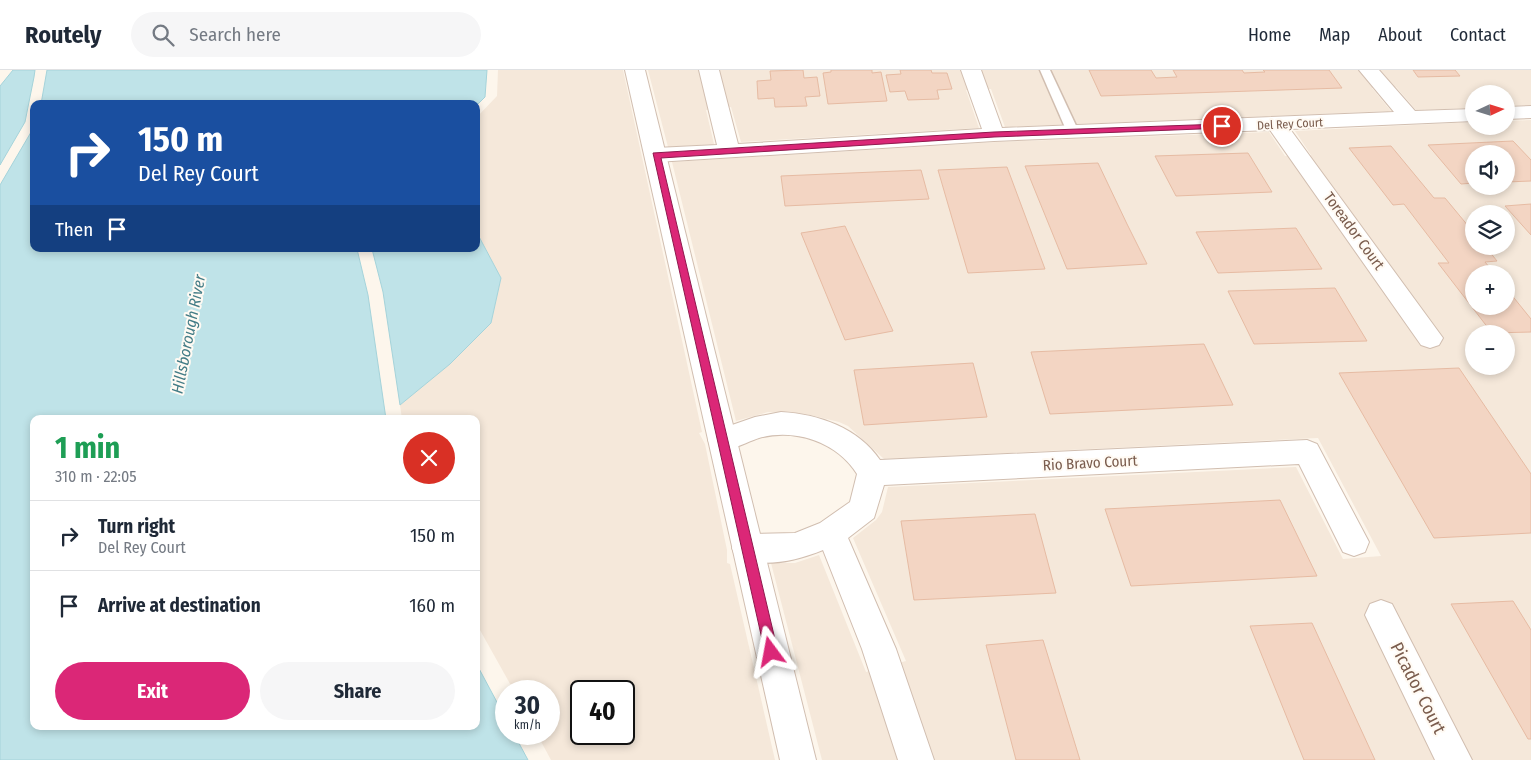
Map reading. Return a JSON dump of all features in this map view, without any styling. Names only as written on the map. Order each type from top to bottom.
[{"type":"street","points":[[635,70],[798,760]]},
{"type":"street","points":[[709,70],[729,151]]},
{"type":"street","points":[[972,70],[994,135]]},
{"type":"street","points":[[1369,70],[1410,118]]},
{"type":"street","name":"Del Rey Court","points":[[656,155],[994,135],[1465,115]]},
{"type":"street","name":"Toreador Court","points":[[1277,124],[1430,338]]},
{"type":"street","points":[[722,440],[767,425],[800,426],[834,434],[867,463],[872,473],[862,509],[831,533],[795,547],[747,548]]},
{"type":"street","name":"Rio Bravo Court","points":[[872,473],[1307,452],[1354,542]]},
{"type":"street","points":[[831,533],[879,649],[916,760]]},
{"type":"street","name":"Picador Court","points":[[1381,616],[1454,760]]},
{"type":"lane","points":[[1045,70],[1073,132]]},
{"type":"shaded area","points":[[498,70],[623,70],[702,432],[699,433],[705,444],[727,550],[727,563],[730,564],[775,760],[551,760],[543,745],[560,745],[560,680],[508,680],[480,630],[480,415],[401,415],[400,405],[450,364],[491,323],[501,278],[480,239],[480,114],[497,96]]},
{"type":"shaded area","points":[[648,70],[1531,70],[1531,105],[1515,106],[1515,85],[1465,85],[1465,108],[1416,110],[1396,87],[1372,88],[1391,111],[1005,127],[991,89],[966,90],[979,128],[741,142],[731,107],[706,110],[714,144],[668,147]]},
{"type":"shaded area","points":[[1531,120],[1531,760],[822,760],[771,563],[795,563],[819,555],[866,672],[906,661],[853,538],[876,520],[882,512],[888,487],[1296,467],[1343,559],[1381,556],[1318,438],[884,459],[848,426],[839,422],[806,414],[768,412],[736,421],[672,162],[997,142],[1269,132],[1285,156],[1311,155],[1295,131],[1465,122],[1465,135],[1515,135],[1515,121]]},
{"type":"water","points":[[13,70],[35,70],[25,122],[0,165],[0,86]]},
{"type":"water","points":[[47,70],[487,70],[485,97],[480,102],[480,100],[42,100]]},
{"type":"water","name":"Hillsborough River","points":[[30,134],[30,252],[358,252],[368,295],[385,415],[30,415],[30,730],[480,730],[480,670],[495,698],[495,745],[520,745],[528,760],[0,760],[0,185]]},
{"type":"water","points":[[480,239],[501,278],[491,323],[450,364],[400,405],[383,292],[373,252],[480,252]]},
{"type":"building","points":[[803,70],[804,78],[817,77],[820,96],[805,97],[807,106],[775,107],[774,98],[758,99],[757,81],[771,80],[770,71]]},
{"type":"building","points":[[831,70],[872,70],[872,73],[881,72],[887,101],[828,104],[823,73],[831,72]]},
{"type":"building","points":[[900,70],[931,70],[932,73],[947,73],[952,89],[937,90],[939,99],[908,100],[905,91],[890,92],[886,75],[901,74]]},
{"type":"building","points":[[1089,70],[1151,70],[1156,78],[1177,77],[1173,70],[1242,70],[1244,73],[1265,72],[1263,70],[1329,70],[1342,88],[1101,96]]},
{"type":"building","points":[[1413,70],[1455,70],[1460,76],[1418,77]]},
{"type":"building","points":[[1513,141],[1531,160],[1531,181],[1515,182],[1515,145],[1465,145],[1465,184],[1461,184],[1428,145]]},
{"type":"building","points":[[1391,146],[1434,198],[1445,198],[1465,222],[1465,255],[1492,255],[1497,261],[1485,262],[1488,265],[1465,265],[1465,298],[1438,263],[1449,263],[1404,204],[1393,205],[1349,148]]},
{"type":"building","points":[[1248,153],[1272,192],[1176,196],[1155,156]]},
{"type":"building","points":[[1098,163],[1147,264],[1067,269],[1025,166]]},
{"type":"building","points":[[1007,167],[1045,269],[968,273],[938,170]]},
{"type":"building","points":[[921,170],[929,199],[785,206],[781,176]]},
{"type":"building","points":[[1531,204],[1531,235],[1515,217],[1515,205]]},
{"type":"building","points":[[845,226],[893,331],[845,340],[801,233]]},
{"type":"building","points":[[1296,228],[1322,269],[1218,273],[1196,232]]},
{"type":"building","points":[[1335,288],[1367,341],[1254,344],[1228,291]]},
{"type":"building","points":[[1515,299],[1531,319],[1531,332],[1515,332],[1515,325],[1486,325],[1478,315],[1515,315]]},
{"type":"building","points":[[1204,344],[1233,405],[1050,414],[1031,352]]},
{"type":"building","points":[[973,363],[987,417],[864,425],[854,370]]},
{"type":"building","points":[[1459,368],[1531,474],[1531,533],[1434,538],[1339,373]]},
{"type":"building","points":[[1280,500],[1317,576],[1131,586],[1105,509]]},
{"type":"building","points":[[1035,514],[1056,593],[914,600],[901,521]]},
{"type":"building","points":[[1513,601],[1531,630],[1531,739],[1528,739],[1451,604]]},
{"type":"building","points":[[1312,623],[1375,760],[1304,760],[1250,626]]},
{"type":"building","points":[[1043,640],[1080,760],[1016,760],[986,645]]},
{"type":"route","points":[[771,652],[656,155],[994,135],[1222,126]]}]
